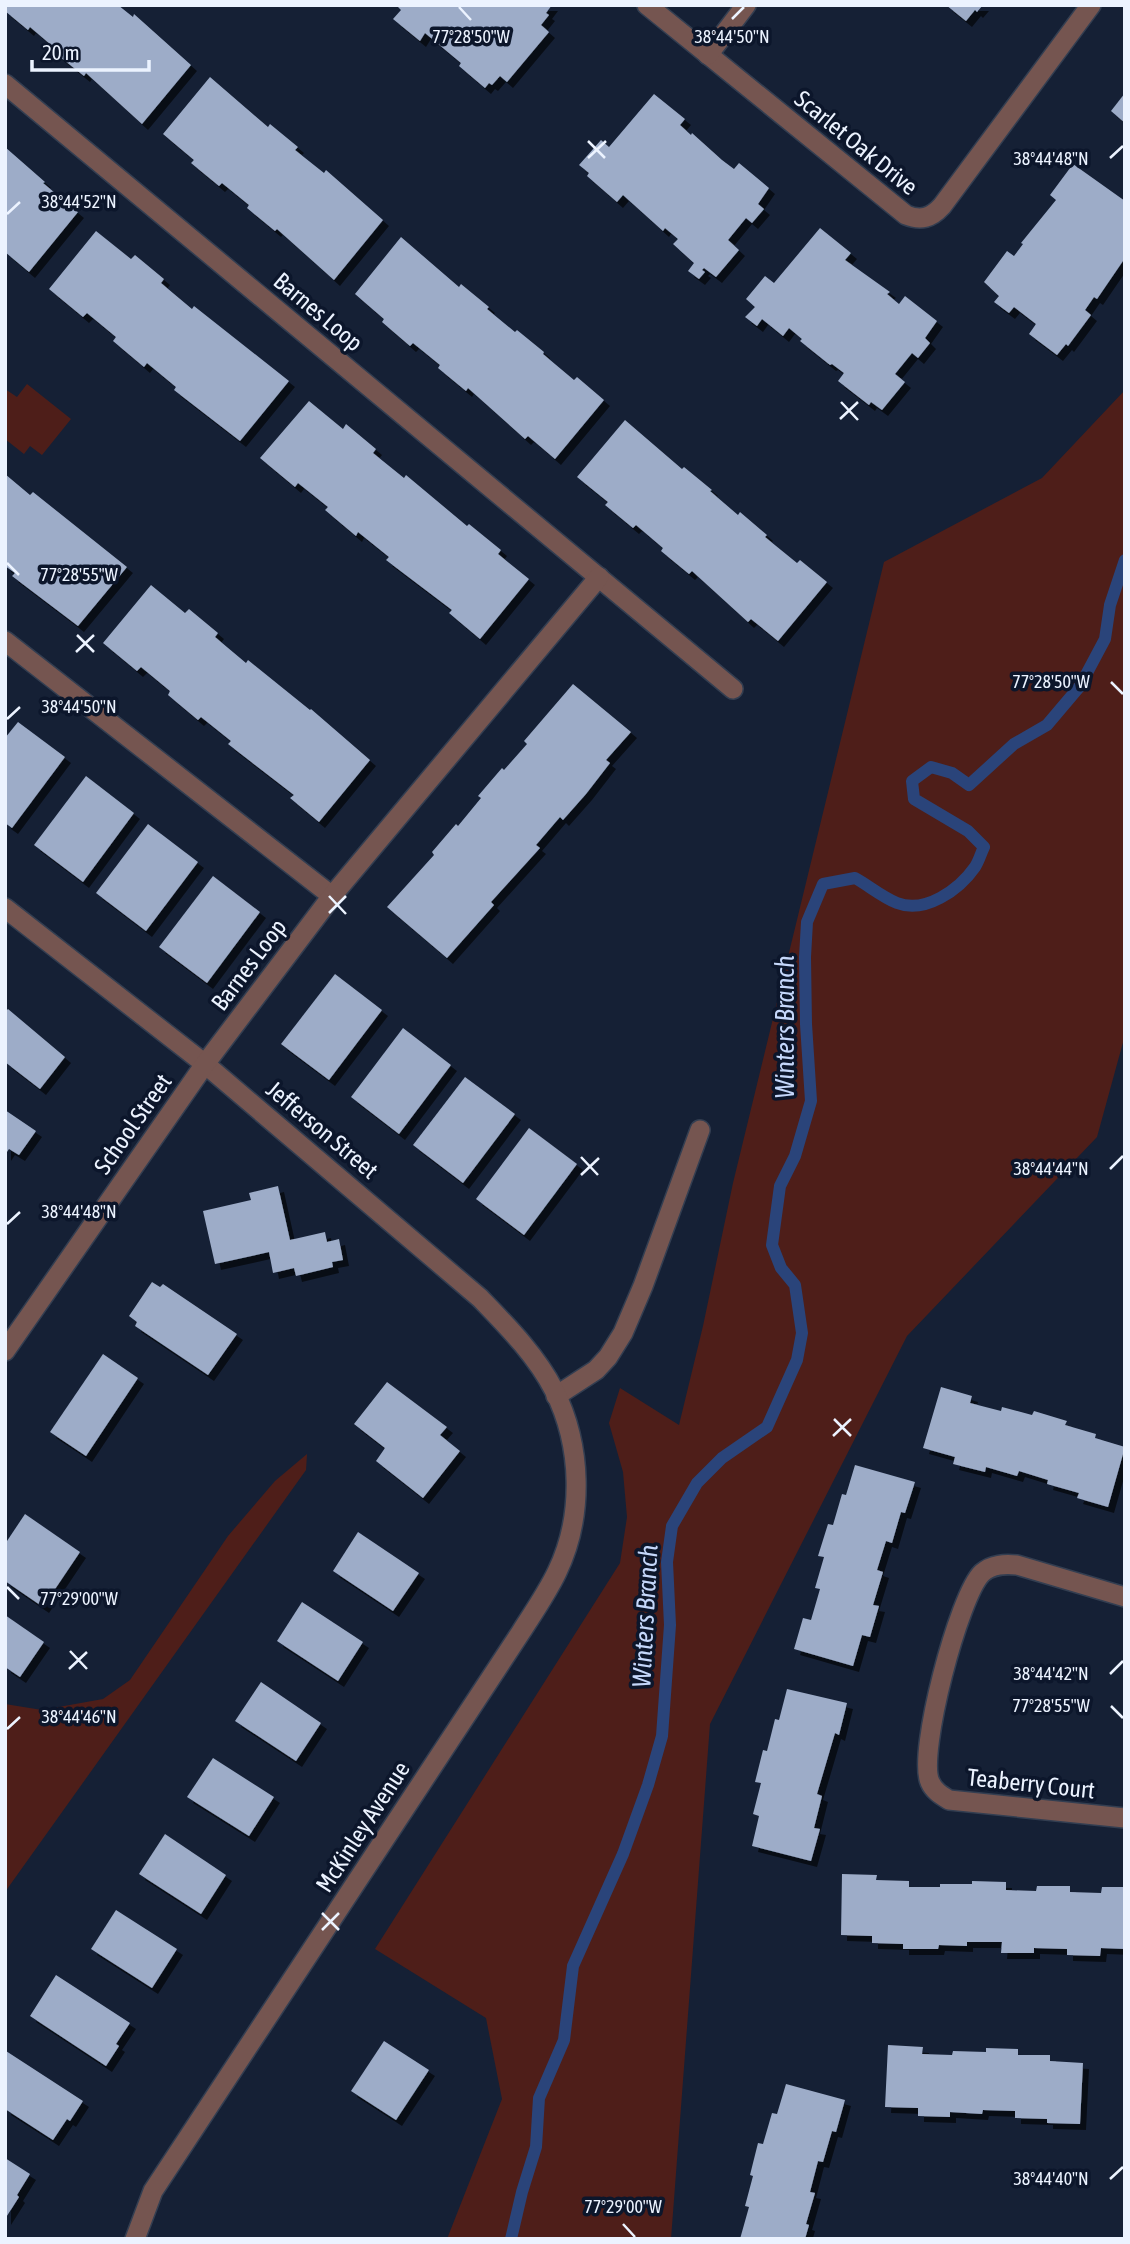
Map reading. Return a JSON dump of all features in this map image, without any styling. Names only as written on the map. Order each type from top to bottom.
[{"type":"street","name":"Scarlet Oak Drive","points":[[647,5],[905,215],[923,219],[936,213],[942,206],[1091,5]]},
{"type":"street","points":[[708,55],[746,5]]},
{"type":"street","name":"Barnes Loop","points":[[5,84],[733,689]]},
{"type":"street","name":"Barnes Loop","points":[[205,1063],[332,896],[599,577]]},
{"type":"street","points":[[5,642],[332,896]]},
{"type":"street","name":"Jefferson Street","points":[[5,908],[205,1063],[480,1298],[517,1337],[556,1396],[568,1425]]},
{"type":"street","name":"School Street","points":[[5,1351],[205,1063]]},
{"type":"street","points":[[556,1396],[596,1370],[623,1333],[700,1130]]},
{"type":"street","name":"McKinley Avenue","points":[[135,2239],[153,2191],[521,1632],[557,1572],[575,1518],[576,1465],[568,1425]]},
{"type":"street","name":"Teaberry Court","points":[[1125,1597],[1017,1565],[1003,1564],[985,1570],[975,1581],[954,1632],[939,1688],[927,1763],[929,1781],[937,1793],[949,1800],[1125,1818]]},
{"type":"shaded area","points":[[27,384],[71,419],[42,455],[30,446],[24,454],[5,439],[5,389],[17,397]]},
{"type":"shaded area","points":[[1125,390],[1125,1035],[1097,1137],[907,1336],[710,1724],[671,2239],[447,2239],[502,2099],[486,2018],[375,1949],[620,1563],[627,1517],[623,1472],[609,1423],[620,1388],[679,1425],[733,1183],[884,562],[1042,478]]},
{"type":"shaded area","points":[[307,1454],[306,1470],[5,1892],[5,1704],[42,1710],[103,1699],[130,1680],[228,1536],[275,1481]]},
{"type":"building","points":[[5,5],[118,5],[133,17],[134,14],[191,65],[142,124],[86,73],[84,76],[55,53],[57,50],[30,27],[28,30],[5,11]]},
{"type":"building","points":[[399,5],[552,5],[546,13],[549,15],[541,25],[549,32],[507,82],[500,76],[485,88],[459,66],[461,63],[425,33],[420,41],[393,19],[401,10]]},
{"type":"building","points":[[946,5],[983,5],[966,21]]},
{"type":"building","points":[[210,77],[268,127],[270,124],[298,147],[295,150],[324,173],[326,170],[383,220],[334,280],[277,229],[275,231],[247,208],[249,205],[222,183],[219,186],[191,163],[194,160],[163,134]]},
{"type":"building","points":[[1125,93],[1125,123],[1111,111]]},
{"type":"building","points":[[654,94],[685,119],[680,125],[691,135],[692,133],[734,169],[739,163],[769,188],[758,204],[764,209],[752,223],[746,218],[728,240],[739,250],[716,277],[704,268],[702,270],[705,272],[699,279],[688,271],[694,263],[673,244],[678,239],[665,228],[663,231],[623,195],[617,202],[587,176],[589,173],[579,165],[601,140],[609,147]]},
{"type":"building","points":[[5,147],[78,212],[29,272],[5,252]]},
{"type":"building","points":[[1073,164],[1125,201],[1125,258],[1097,299],[1094,297],[1085,310],[1091,315],[1068,346],[1066,344],[1057,355],[1029,334],[1036,324],[1014,307],[1009,313],[994,302],[999,296],[984,282],[1007,251],[1014,256],[1023,244],[1021,243],[1056,200],[1050,195]]},
{"type":"building","points":[[820,228],[851,253],[845,260],[890,292],[887,294],[899,304],[905,296],[937,321],[925,338],[930,343],[918,358],[912,353],[895,374],[905,382],[882,410],[871,402],[869,405],[838,381],[844,373],[800,341],[802,339],[789,328],[783,336],[762,319],[757,326],[745,317],[755,307],[746,299],[765,276],[774,283]]},
{"type":"building","points":[[96,231],[131,259],[135,255],[164,279],[161,283],[192,309],[194,306],[289,381],[240,441],[174,390],[176,387],[147,363],[144,367],[113,341],[116,337],[87,313],[83,317],[49,289]]},
{"type":"building","points":[[401,237],[459,287],[461,284],[515,332],[517,330],[544,352],[543,354],[574,380],[577,377],[604,400],[555,459],[528,436],[525,439],[468,388],[466,391],[413,343],[410,346],[355,294]]},
{"type":"building","points":[[309,401],[343,429],[346,424],[376,449],[373,453],[404,478],[406,475],[467,526],[469,524],[501,550],[498,554],[529,579],[480,639],[449,613],[452,610],[386,560],[389,557],[358,532],[356,536],[325,510],[328,507],[298,483],[295,487],[260,458]]},
{"type":"building","points":[[625,420],[682,469],[684,467],[712,490],[710,491],[738,515],[740,512],[797,563],[800,560],[827,582],[778,641],[751,619],[748,622],[692,571],[689,574],[661,551],[663,548],[636,525],[633,528],[605,505],[608,502],[577,477]]},
{"type":"building","points":[[5,474],[30,495],[33,492],[127,567],[78,626],[12,576],[15,573],[5,566]]},
{"type":"building","points":[[151,585],[185,613],[189,609],[218,633],[215,637],[246,663],[248,660],[311,709],[370,760],[319,822],[290,798],[294,795],[228,744],[231,741],[201,717],[198,720],[168,695],[170,691],[141,667],[137,671],[103,643]]},
{"type":"building","points":[[573,684],[631,732],[606,760],[610,763],[586,794],[563,820],[560,817],[536,845],[540,848],[491,902],[494,905],[447,958],[387,907],[434,855],[432,852],[456,824],[458,826],[481,798],[478,796],[502,768],[504,770],[527,744],[524,741]]},
{"type":"building","points":[[18,722],[65,757],[12,828],[5,823],[5,738]]},
{"type":"building","points":[[86,776],[134,813],[83,882],[34,845]]},
{"type":"building","points":[[148,824],[198,862],[146,931],[96,893]]},
{"type":"building","points":[[213,876],[260,912],[207,983],[159,947]]},
{"type":"building","points":[[335,974],[382,1010],[329,1080],[281,1044]]},
{"type":"building","points":[[8,1009],[65,1057],[40,1089],[5,1062],[5,1012]]},
{"type":"building","points":[[403,1028],[451,1065],[399,1134],[351,1097]]},
{"type":"building","points":[[465,1077],[515,1114],[463,1183],[413,1145]]},
{"type":"building","points":[[5,1110],[36,1131],[19,1155],[9,1149],[5,1155]]},
{"type":"building","points":[[529,1128],[577,1164],[524,1235],[476,1199]]},
{"type":"building","points":[[278,1186],[290,1240],[325,1232],[327,1242],[339,1239],[343,1260],[332,1262],[333,1267],[296,1276],[294,1268],[273,1273],[269,1252],[215,1264],[203,1211],[251,1200],[249,1193]]},
{"type":"building","points":[[152,1282],[160,1287],[163,1284],[237,1334],[208,1375],[135,1326],[137,1322],[129,1316]]},
{"type":"building","points":[[103,1354],[138,1378],[86,1456],[50,1432]]},
{"type":"building","points":[[387,1382],[447,1427],[440,1435],[460,1451],[423,1498],[376,1461],[385,1448],[354,1424]]},
{"type":"building","points":[[941,1387],[972,1396],[970,1403],[1001,1411],[1002,1407],[1032,1415],[1034,1411],[1067,1421],[1065,1425],[1096,1434],[1095,1438],[1125,1447],[1108,1507],[1077,1498],[1079,1493],[1047,1484],[1048,1480],[1019,1471],[1017,1476],[986,1467],[985,1472],[953,1464],[955,1457],[923,1448]]},
{"type":"building","points":[[855,1465],[915,1482],[905,1513],[901,1512],[892,1543],[886,1541],[877,1570],[883,1572],[873,1605],[879,1606],[870,1637],[862,1635],[853,1666],[794,1649],[803,1618],[811,1620],[820,1589],[815,1588],[824,1557],[818,1556],[828,1524],[833,1525],[842,1494],[846,1495]]},
{"type":"building","points":[[25,1514],[80,1552],[43,1607],[5,1581],[5,1544]]},
{"type":"building","points":[[358,1532],[419,1573],[393,1611],[333,1571]]},
{"type":"building","points":[[302,1602],[363,1642],[338,1681],[277,1641]]},
{"type":"building","points":[[5,1615],[44,1642],[20,1677],[5,1667]]},
{"type":"building","points":[[261,1682],[321,1723],[296,1761],[235,1721]]},
{"type":"building","points":[[787,1689],[847,1703],[839,1735],[835,1733],[817,1794],[822,1796],[814,1828],[820,1829],[811,1861],[752,1846],[759,1816],[753,1814],[761,1783],[755,1782],[763,1750],[767,1751],[775,1719],[779,1720]]},
{"type":"building","points":[[213,1758],[274,1797],[249,1836],[187,1797]]},
{"type":"building","points":[[165,1834],[226,1875],[201,1914],[139,1874]]},
{"type":"building","points":[[842,1874],[877,1875],[876,1880],[909,1881],[909,1887],[972,1884],[972,1881],[1006,1882],[1006,1890],[1036,1891],[1037,1886],[1070,1886],[1070,1892],[1101,1893],[1102,1887],[1125,1887],[1125,1949],[1101,1948],[1100,1956],[1067,1955],[1067,1949],[1034,1948],[1034,1953],[1001,1953],[1002,1942],[967,1942],[967,1946],[939,1945],[938,1949],[903,1949],[903,1944],[872,1943],[872,1936],[841,1935]]},
{"type":"building","points":[[116,1910],[177,1949],[152,1988],[91,1949]]},
{"type":"building","points":[[56,1975],[130,2023],[106,2066],[30,2016]]},
{"type":"building","points":[[384,2041],[429,2070],[396,2120],[351,2091]]},
{"type":"building","points":[[888,2045],[923,2047],[922,2054],[952,2055],[953,2051],[986,2052],[986,2048],[1018,2049],[1018,2055],[1050,2055],[1050,2061],[1083,2063],[1080,2124],[1015,2118],[1015,2111],[983,2110],[982,2114],[950,2112],[950,2117],[918,2116],[918,2108],[885,2107]]},
{"type":"building","points":[[6,2051],[83,2101],[53,2140],[5,2109]]},
{"type":"building","points":[[786,2084],[845,2100],[836,2132],[832,2131],[823,2162],[818,2161],[810,2192],[815,2193],[806,2224],[809,2225],[805,2239],[740,2239],[749,2207],[745,2206],[758,2143],[763,2144],[772,2113],[777,2114]]},
{"type":"building","points":[[5,2158],[30,2174],[5,2219]]},
{"type":"waterway","name":"Winters Branch","points":[[511,2239],[536,2147],[539,2098],[564,2040],[573,1966],[623,1854],[662,1736],[670,1625],[667,1562],[672,1526],[697,1483],[722,1458],[767,1427],[797,1360],[802,1333],[795,1285],[781,1268],[772,1245],[780,1186],[795,1156],[811,1101],[806,1024],[807,922],[823,884],[855,878],[886,898],[908,906],[930,903],[951,891],[968,876],[984,847],[968,831],[914,799],[912,781],[931,767],[952,773],[969,785],[1014,744],[1047,725],[1080,686],[1105,639],[1110,605],[1125,560]]}]
